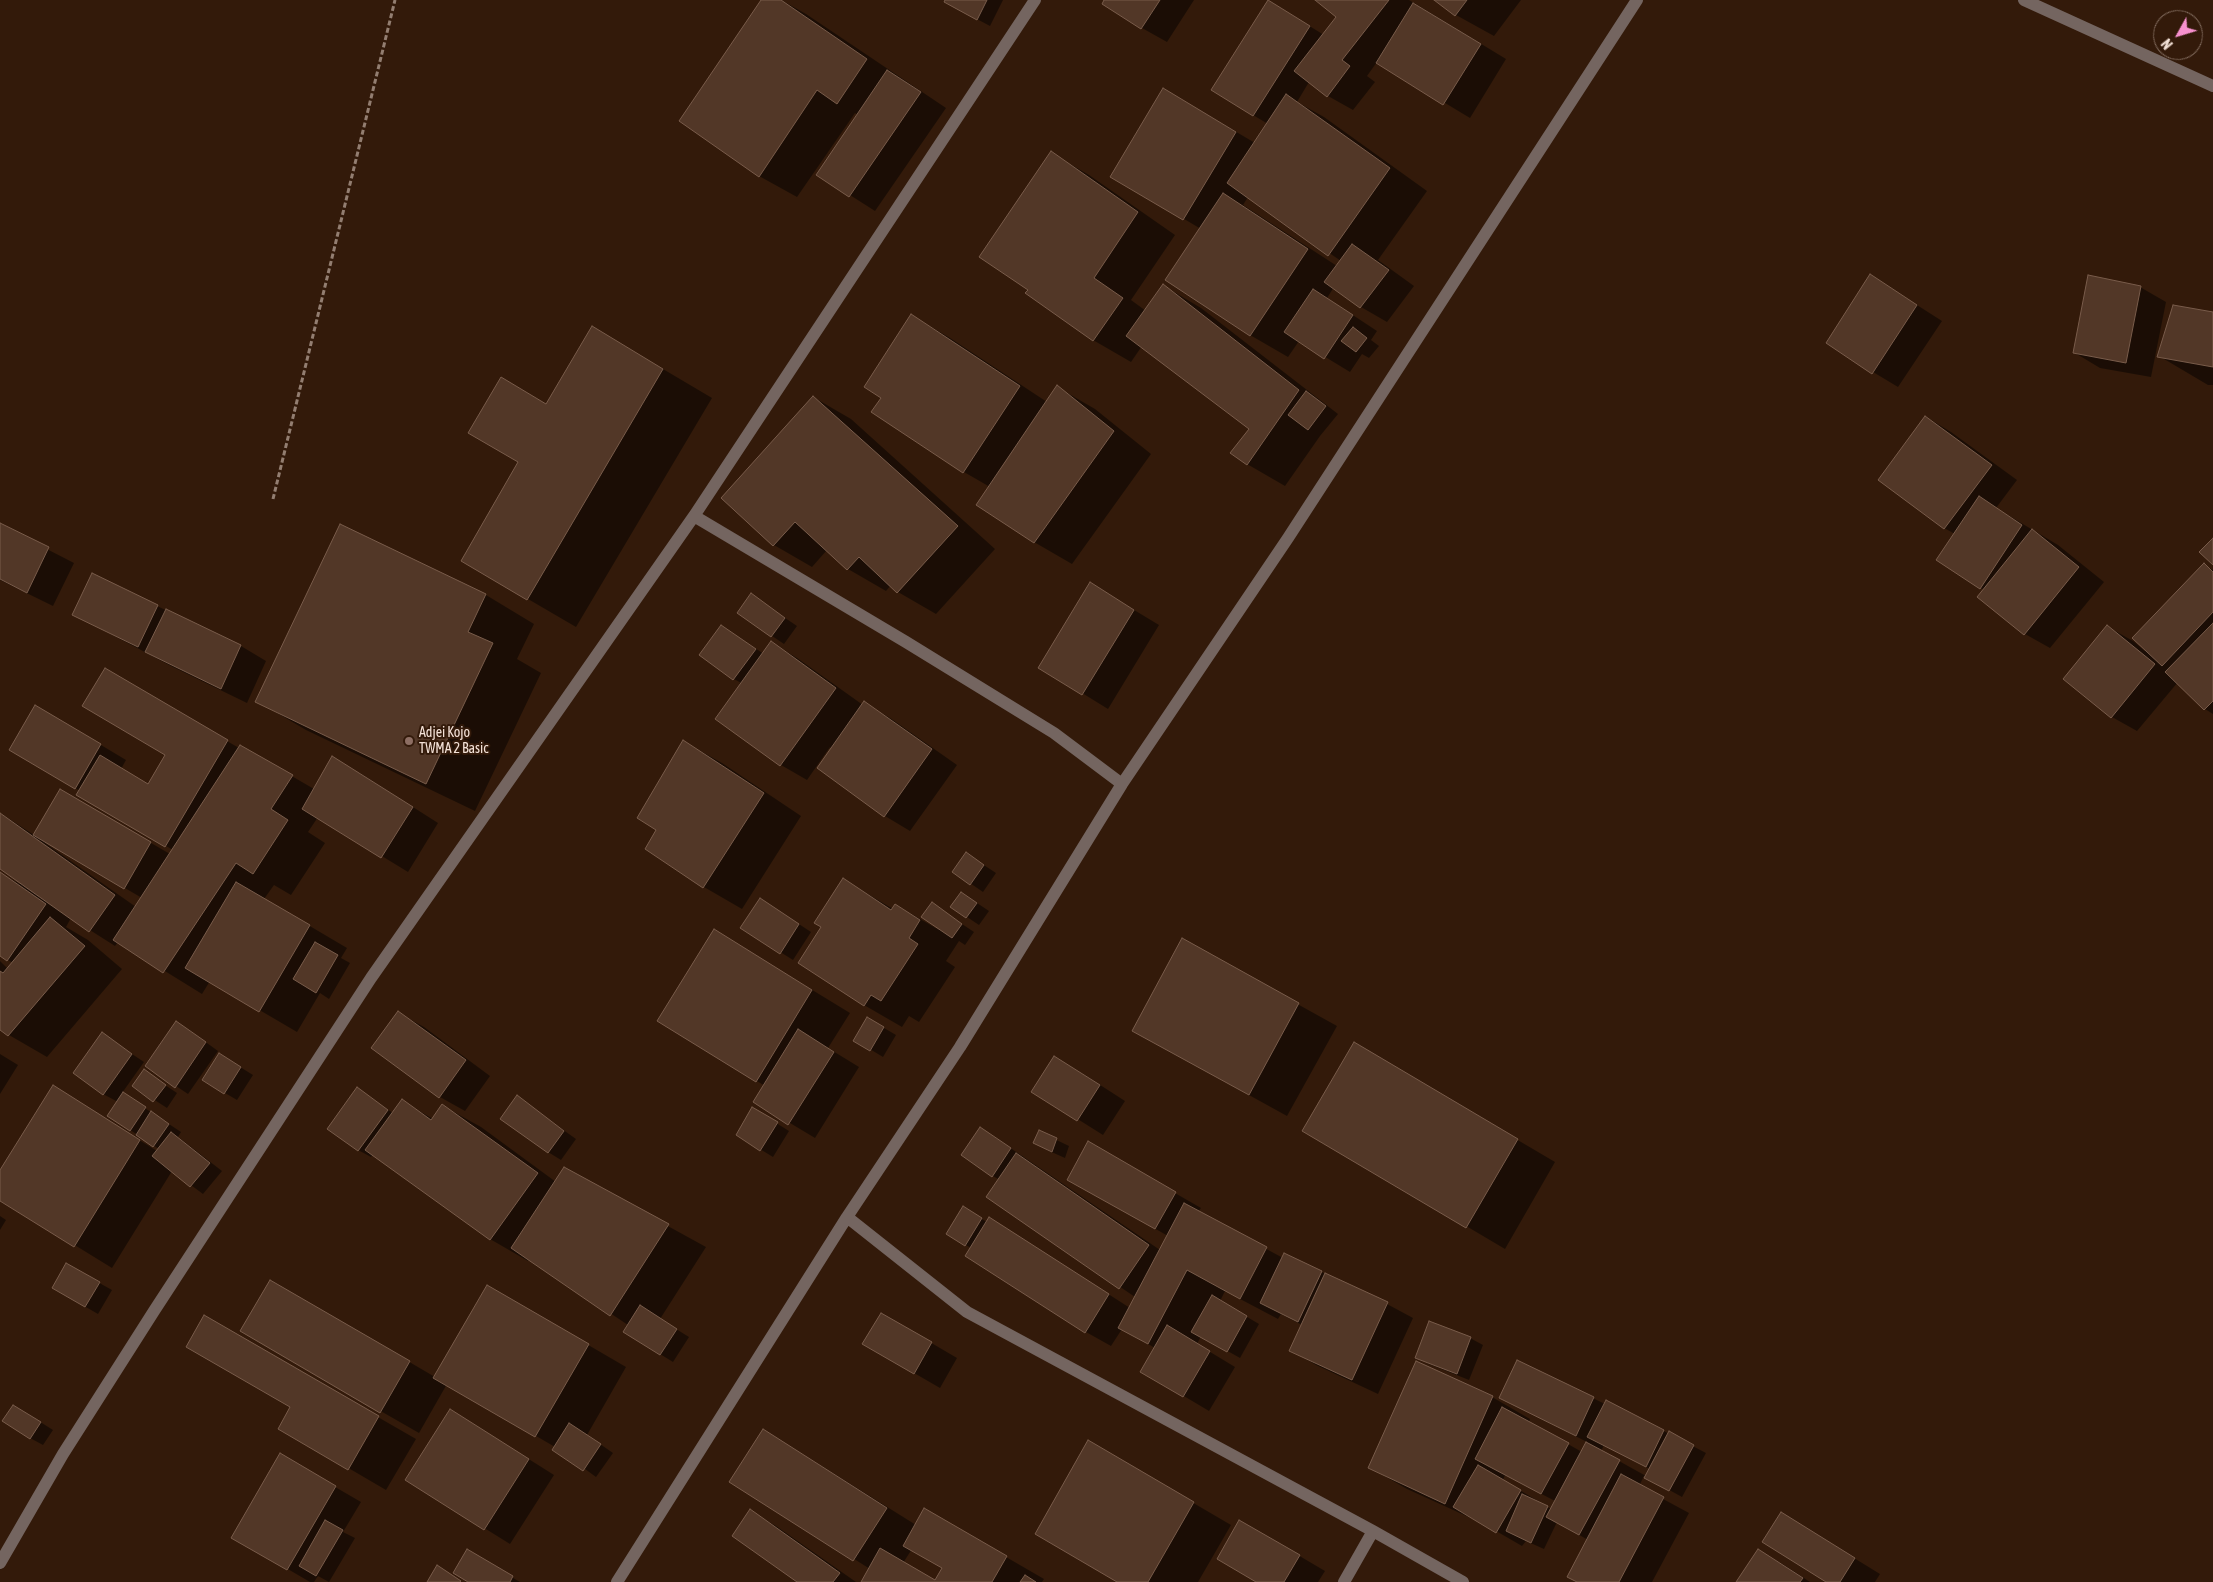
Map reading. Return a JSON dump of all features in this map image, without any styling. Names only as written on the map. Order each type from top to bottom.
[{"type":"street","points":[[0,1563],[63,1454],[111,1378],[371,978],[694,516],[1035,0]]},
{"type":"street","points":[[617,1582],[847,1217],[960,1047],[1122,784],[1288,538],[1636,0]]},
{"type":"street","points":[[2024,0],[2213,86]]},
{"type":"street","points":[[694,516],[906,642],[1054,733],[1122,784]]},
{"type":"street","points":[[847,1217],[967,1312],[1373,1531],[1463,1582]]},
{"type":"street","points":[[1344,1582],[1373,1531]]},
{"type":"path","points":[[273,499],[395,0]]},
{"type":"building","points":[[761,0],[781,0],[867,59],[837,104],[817,90],[759,177],[679,121]]},
{"type":"building","points":[[945,0],[987,0],[977,20],[944,2]]},
{"type":"building","points":[[1104,0],[1160,0],[1141,29],[1102,4]]},
{"type":"building","points":[[1268,0],[1310,26],[1253,116],[1211,90]]},
{"type":"building","points":[[1315,0],[1389,0],[1342,60],[1350,66],[1327,97],[1294,71],[1336,17]]},
{"type":"building","points":[[1434,0],[1467,0],[1455,16]]},
{"type":"building","points":[[1413,3],[1481,44],[1443,105],[1376,63]]},
{"type":"building","points":[[887,70],[921,92],[849,197],[816,175]]},
{"type":"building","points":[[1163,88],[1236,132],[1183,220],[1110,177]]},
{"type":"building","points":[[1286,94],[1390,168],[1328,256],[1227,183]]},
{"type":"building","points":[[1051,151],[1138,212],[1094,278],[1123,298],[1093,341],[1025,293],[1028,290],[979,257]]},
{"type":"building","points":[[1223,193],[1308,249],[1250,336],[1165,280]]},
{"type":"building","points":[[1352,244],[1389,270],[1360,308],[1324,282]]},
{"type":"building","points":[[1870,274],[1917,305],[1872,374],[1826,343]]},
{"type":"building","points":[[2088,275],[2141,286],[2126,363],[2073,353]]},
{"type":"building","points":[[1163,284],[1299,390],[1247,465],[1230,453],[1249,429],[1126,336]]},
{"type":"building","points":[[1313,289],[1353,315],[1324,359],[1284,332]]},
{"type":"building","points":[[2173,305],[2213,312],[2213,367],[2157,357]]},
{"type":"building","points":[[911,314],[1020,386],[963,473],[871,412],[881,398],[864,387]]},
{"type":"building","points":[[592,326],[663,369],[527,600],[461,561],[518,462],[468,433],[501,377],[546,404]]},
{"type":"building","points":[[1353,327],[1367,338],[1356,352],[1341,341]]},
{"type":"building","points":[[1057,385],[1114,431],[1034,543],[976,505]]},
{"type":"building","points":[[1306,391],[1326,406],[1308,430],[1288,415]]},
{"type":"building","points":[[813,396],[958,526],[897,593],[859,557],[847,570],[795,522],[773,546],[721,498]]},
{"type":"building","points":[[1925,416],[1992,465],[1944,529],[1878,480]]},
{"type":"building","points":[[1979,496],[2022,525],[1980,589],[1936,560]]},
{"type":"building","points":[[0,523],[49,547],[27,593],[0,579]]},
{"type":"building","points":[[340,524],[486,594],[468,632],[493,643],[426,784],[255,702]]},
{"type":"building","points":[[2032,529],[2079,567],[2024,635],[1977,597]]},
{"type":"building","points":[[2213,538],[2213,565],[2199,552]]},
{"type":"building","points":[[2204,563],[2213,572],[2213,612],[2162,666],[2132,638]]},
{"type":"building","points":[[92,573],[158,605],[138,647],[72,615]]},
{"type":"building","points":[[1090,582],[1134,610],[1082,695],[1038,668]]},
{"type":"building","points":[[751,593],[785,618],[771,637],[737,613]]},
{"type":"building","points":[[166,609],[241,645],[221,689],[145,652]]},
{"type":"building","points":[[2213,623],[2213,701],[2204,710],[2165,672]]},
{"type":"building","points":[[721,625],[756,649],[733,680],[699,655]]},
{"type":"building","points":[[2107,625],[2155,664],[2111,718],[2063,679]]},
{"type":"building","points":[[771,641],[836,688],[780,766],[715,719]]},
{"type":"building","points":[[105,668],[228,740],[165,847],[76,795],[100,755],[148,784],[165,755],[82,706]]},
{"type":"building","points":[[864,701],[932,749],[884,817],[817,768]]},
{"type":"building","points":[[35,705],[101,744],[75,789],[9,750]]},
{"type":"building","points":[[683,740],[764,793],[703,888],[645,849],[656,830],[637,818]]},
{"type":"building","points":[[240,745],[293,775],[271,809],[288,820],[253,874],[236,863],[163,973],[113,940]]},
{"type":"building","points":[[332,756],[413,807],[381,858],[302,809]]},
{"type":"building","points":[[60,789],[151,842],[124,889],[33,835]]},
{"type":"building","points":[[0,813],[115,895],[89,932],[0,869]]},
{"type":"building","points":[[966,852],[984,865],[970,885],[952,872]]},
{"type":"building","points":[[0,872],[46,904],[7,961],[0,956]]},
{"type":"building","points":[[843,878],[891,910],[895,904],[920,920],[909,938],[918,944],[881,1001],[871,995],[864,1006],[798,963],[821,927],[814,923]]},
{"type":"building","points":[[236,882],[310,925],[259,1012],[185,968]]},
{"type":"building","points":[[961,892],[977,903],[966,918],[950,907]]},
{"type":"building","points":[[760,898],[799,924],[780,954],[740,928]]},
{"type":"building","points":[[932,902],[962,924],[952,938],[921,917]]},
{"type":"building","points":[[50,917],[85,946],[8,1036],[0,1030],[0,971],[3,973]]},
{"type":"building","points":[[714,929],[812,990],[756,1082],[657,1021]]},
{"type":"building","points":[[1182,938],[1299,1003],[1249,1095],[1132,1031]]},
{"type":"building","points":[[315,942],[338,955],[316,993],[293,979]]},
{"type":"building","points":[[398,1011],[466,1060],[439,1098],[371,1048]]},
{"type":"building","points":[[867,1017],[884,1027],[870,1051],[853,1041]]},
{"type":"building","points":[[176,1021],[206,1042],[175,1088],[145,1066]]},
{"type":"building","points":[[798,1029],[834,1052],[788,1125],[753,1102]]},
{"type":"building","points":[[102,1032],[132,1054],[103,1095],[73,1073]]},
{"type":"building","points":[[1354,1042],[1518,1139],[1466,1228],[1302,1131]]},
{"type":"building","points":[[219,1053],[241,1067],[224,1094],[202,1080]]},
{"type":"building","points":[[1054,1056],[1100,1085],[1077,1121],[1031,1092]]},
{"type":"building","points":[[144,1069],[166,1085],[153,1102],[132,1086]]},
{"type":"building","points":[[53,1085],[140,1140],[74,1247],[0,1201],[0,1170]]},
{"type":"building","points":[[357,1087],[388,1110],[358,1151],[327,1129]]},
{"type":"building","points":[[123,1092],[146,1107],[130,1131],[107,1116]]},
{"type":"building","points":[[517,1095],[564,1131],[548,1153],[500,1119]]},
{"type":"building","points":[[402,1099],[431,1120],[442,1104],[538,1173],[490,1240],[365,1150]]},
{"type":"building","points":[[752,1107],[778,1122],[760,1151],[736,1135]]},
{"type":"building","points":[[151,1111],[169,1124],[153,1147],[136,1135]]},
{"type":"building","points":[[980,1127],[1011,1148],[992,1177],[961,1155]]},
{"type":"building","points":[[1039,1130],[1057,1138],[1052,1152],[1033,1143]]},
{"type":"building","points":[[171,1132],[210,1163],[190,1187],[152,1156]]},
{"type":"building","points":[[1088,1141],[1176,1192],[1155,1229],[1067,1180]]},
{"type":"building","points":[[1016,1153],[1149,1245],[1119,1289],[986,1197]]},
{"type":"building","points":[[564,1167],[669,1224],[610,1316],[511,1248]]},
{"type":"building","points":[[1184,1203],[1267,1247],[1240,1299],[1187,1270],[1148,1344],[1118,1328]]},
{"type":"building","points":[[963,1206],[982,1218],[965,1246],[946,1234]]},
{"type":"building","points":[[989,1217],[1109,1294],[1085,1333],[965,1256]]},
{"type":"building","points":[[1284,1253],[1322,1271],[1298,1322],[1260,1303]]},
{"type":"building","points":[[66,1263],[100,1282],[85,1307],[52,1288]]},
{"type":"building","points":[[1325,1273],[1388,1302],[1352,1380],[1289,1351]]},
{"type":"building","points":[[270,1280],[410,1361],[380,1413],[240,1331]]},
{"type":"building","points":[[487,1285],[589,1344],[535,1437],[433,1378]]},
{"type":"building","points":[[1212,1295],[1247,1316],[1227,1352],[1191,1332]]},
{"type":"building","points":[[640,1305],[677,1329],[660,1355],[623,1332]]},
{"type":"building","points":[[881,1313],[932,1342],[914,1374],[862,1344]]},
{"type":"building","points":[[204,1315],[379,1416],[348,1470],[278,1429],[290,1407],[186,1347]]},
{"type":"building","points":[[1429,1321],[1471,1337],[1457,1374],[1415,1358]]},
{"type":"building","points":[[1167,1325],[1210,1351],[1183,1397],[1140,1372]]},
{"type":"building","points":[[1517,1360],[1594,1397],[1576,1436],[1499,1398]]},
{"type":"building","points":[[1416,1361],[1493,1396],[1445,1504],[1368,1468]]},
{"type":"building","points":[[1606,1400],[1664,1430],[1646,1467],[1587,1437]]},
{"type":"building","points":[[13,1405],[41,1422],[30,1439],[2,1421]]},
{"type":"building","points":[[1502,1407],[1569,1443],[1541,1494],[1475,1459]]},
{"type":"building","points":[[450,1409],[529,1459],[484,1530],[405,1480]]},
{"type":"building","points":[[569,1423],[601,1444],[583,1471],[552,1450]]},
{"type":"building","points":[[763,1429],[887,1508],[853,1561],[729,1482]]},
{"type":"building","points":[[1669,1431],[1694,1445],[1669,1491],[1644,1478]]},
{"type":"building","points":[[1088,1440],[1194,1502],[1148,1582],[1117,1582],[1035,1534]]},
{"type":"building","points":[[1586,1442],[1620,1460],[1579,1535],[1546,1517]]},
{"type":"building","points":[[280,1453],[336,1486],[287,1570],[231,1538]]},
{"type":"building","points":[[1478,1465],[1521,1490],[1496,1533],[1453,1507]]},
{"type":"building","points":[[1621,1474],[1664,1497],[1619,1582],[1577,1582],[1567,1577]]},
{"type":"building","points":[[1522,1494],[1548,1506],[1531,1543],[1506,1531]]},
{"type":"building","points":[[924,1508],[1007,1556],[992,1582],[861,1582],[880,1548],[935,1580],[942,1568],[903,1546]]},
{"type":"building","points":[[750,1509],[840,1573],[833,1582],[797,1582],[732,1536]]},
{"type":"building","points":[[1781,1512],[1855,1558],[1840,1582],[1826,1582],[1762,1542]]},
{"type":"building","points":[[325,1520],[343,1530],[316,1576],[299,1566]]},
{"type":"building","points":[[1239,1520],[1300,1555],[1284,1582],[1256,1582],[1217,1559]]},
{"type":"building","points":[[467,1549],[513,1576],[510,1582],[468,1582],[453,1573]]},
{"type":"building","points":[[1758,1549],[1803,1578],[1800,1582],[1736,1582]]},
{"type":"building","points":[[437,1565],[461,1581],[427,1582]]},
{"type":"building","points":[[1025,1575],[1036,1582],[1020,1582]]},
{"type":"place","name":"Adjei Kojo TWMA 2 Basic","points":[[409,741]]}]
